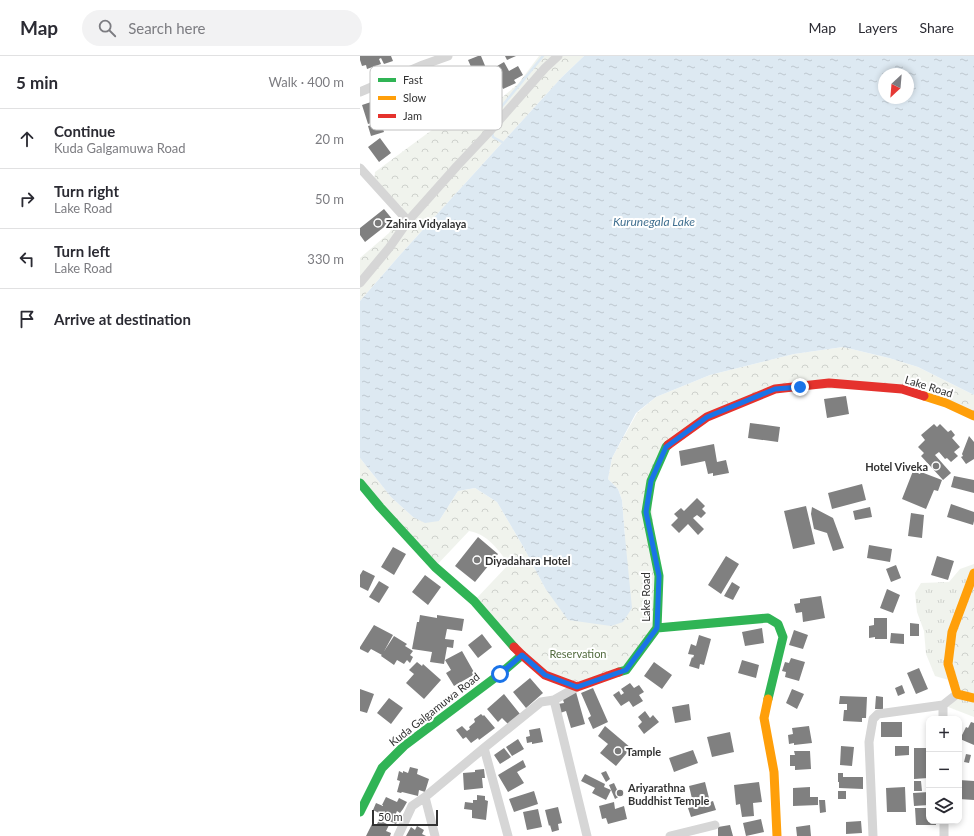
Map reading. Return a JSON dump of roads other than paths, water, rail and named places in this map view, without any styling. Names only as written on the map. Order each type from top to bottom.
[{"type":"main road","name":"Lake Road","points":[[577,687],[626,670],[657,628],[659,576],[646,512],[651,481],[666,447],[707,417],[775,389],[829,383],[902,389],[946,403],[974,416]]},
{"type":"main road","points":[[360,483],[430,561],[474,601],[522,655],[545,675],[577,687]]},
{"type":"main road","points":[[974,573],[952,632],[948,664],[957,694],[974,698]]},
{"type":"main road","points":[[657,628],[768,618],[778,624],[783,637],[764,718],[774,772],[777,836]]},
{"type":"main road","name":"Kuda Galgamuwa Road","points":[[360,812],[382,768],[404,746],[500,674],[522,655]]},
{"type":"street","points":[[421,66],[448,56]]},
{"type":"street","points":[[502,117],[545,68],[558,56]]},
{"type":"street","points":[[360,92],[370,88]]},
{"type":"street","points":[[360,283],[389,248],[408,221],[491,130]]},
{"type":"street","points":[[360,168],[408,221]]},
{"type":"street","points":[[398,836],[412,806],[541,702],[554,700],[577,687]]},
{"type":"street","points":[[873,836],[870,742],[873,719],[878,714],[943,705],[957,694]]},
{"type":"street","points":[[554,700],[587,836]]},
{"type":"street","points":[[943,705],[943,716]]},
{"type":"street","points":[[484,748],[508,836]]},
{"type":"street","points":[[425,797],[435,836]]},
{"type":"street","points":[[944,824],[944,836]]},
{"type":"street","points":[[670,836],[715,825]]},
{"type":"water","name":"Kurunegala Lake","points":[[584,56],[974,56],[974,395],[918,367],[889,358],[843,347],[794,354],[710,375],[656,397],[636,413],[612,458],[608,479],[618,489],[622,500],[632,608],[623,622],[611,626],[568,620],[545,588],[497,502],[475,488],[458,491],[439,521],[425,523],[413,517],[391,497],[360,458],[360,301],[562,77]]},
{"type":"waterway","points":[[502,106],[543,56]]},
{"type":"waterway","points":[[492,132],[493,137],[502,142]]},
{"type":"place","name":"Zahira Vidyalaya","points":[[378,223]]},
{"type":"place","name":"Hotel Viveka","points":[[936,466]]},
{"type":"place","name":"Diyadahara Hotel","points":[[477,560]]},
{"type":"place","name":"Tample","points":[[618,751]]},
{"type":"place","name":"Ariyarathna Buddhist Temple","points":[[620,793]]},
{"type":"park label","name":"Reservation","points":[[578,653]]}]
